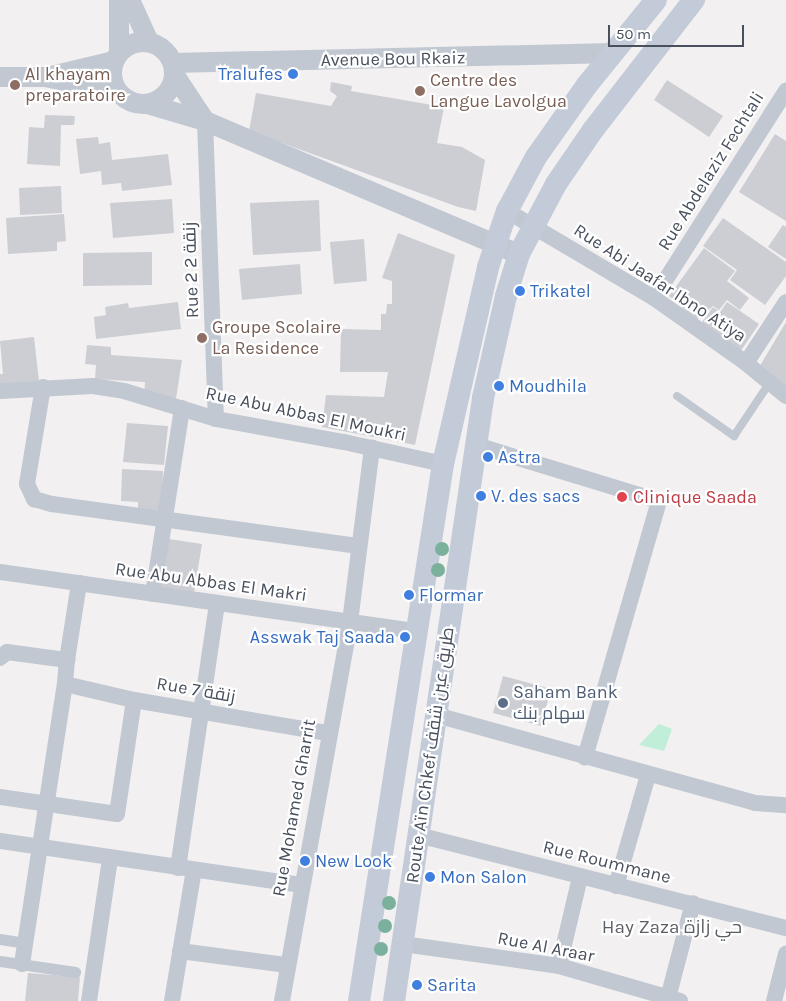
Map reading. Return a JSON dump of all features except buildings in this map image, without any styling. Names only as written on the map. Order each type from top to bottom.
[{"type":"main road","name":"Route Aïn Chkef طريق عين شقف","points":[[359,1001],[443,464],[464,362],[494,245],[507,211],[536,157],[613,52],[656,0]]},
{"type":"main road","name":"Route Aïn Chkef طريق عين شقف","points":[[394,1001],[493,341],[519,254],[533,224],[593,130],[694,0]]},
{"type":"street","points":[[118,92],[111,72],[117,57],[119,0]]},
{"type":"street","points":[[130,0],[149,42]]},
{"type":"street","points":[[44,77],[117,57],[138,42],[149,42],[168,53],[174,69],[205,120]]},
{"type":"street","name":"Avenue Bou Rkaiz","points":[[174,69],[613,52]]},
{"type":"street","points":[[147,104],[166,94],[174,69]]},
{"type":"street","points":[[0,78],[44,77],[118,92],[136,104],[147,104],[205,120],[494,245],[519,254]]},
{"type":"street","name":"Rue Abdelaziz Fechtali","points":[[654,298],[781,109],[786,91]]},
{"type":"street","name":"Rue 2 زنقة 2","points":[[205,120],[216,419]]},
{"type":"street","name":"Rue Abi Jaafar Ibno Atiya","points":[[507,211],[533,224],[654,298],[746,363],[786,396]]},
{"type":"street","points":[[746,363],[786,302]]},
{"type":"street","name":"Rue Abu Abbas El Moukri","points":[[0,391],[43,387],[93,386],[124,391],[216,419],[372,447],[443,464]]},
{"type":"street","points":[[43,387],[29,474],[29,493],[39,501],[360,546]]},
{"type":"street","points":[[154,594],[182,408]]},
{"type":"street","points":[[476,445],[659,501],[585,758]]},
{"type":"street","name":"Rue Mohamed Gharrit","points":[[282,1001],[300,885],[350,622],[372,447]]},
{"type":"street","name":"Rue Abu Abbas El Makri","points":[[0,572],[416,631]]},
{"type":"street","points":[[22,964],[79,583]]},
{"type":"street","points":[[172,1001],[180,951],[200,711],[216,604]]},
{"type":"street","points":[[0,658],[7,652],[67,660]]},
{"type":"street","name":"Rue 7 زنقة","points":[[64,688],[328,733]]},
{"type":"street","points":[[0,797],[117,814],[134,700]]},
{"type":"street","points":[[436,715],[585,758],[755,803],[786,805]]},
{"type":"street","points":[[616,886],[648,775]]},
{"type":"street","name":"Rue Roummane","points":[[418,835],[786,928]]},
{"type":"street","points":[[0,841],[300,885]]},
{"type":"street","points":[[89,1001],[110,858]]},
{"type":"street","points":[[559,966],[580,877]]},
{"type":"street","points":[[674,999],[693,904]]},
{"type":"street","points":[[0,939],[25,943]]},
{"type":"street","name":"Rue Al Araar","points":[[403,944],[559,966],[674,999]]},
{"type":"street","points":[[180,951],[287,965]]},
{"type":"street","points":[[774,1001],[786,954]]},
{"type":"street","points":[[0,961],[75,972]]},
{"type":"lane","points":[[678,396],[734,436],[770,382]]},
{"type":"green space","points":[[659,724],[672,729],[664,751],[639,745]]},
{"type":"place","name":"Tralufes","points":[[293,74]]},
{"type":"place","name":"Al khayam preparatoire","points":[[15,85]]},
{"type":"place","name":"Centre des Langue Lavolgua","points":[[420,91]]},
{"type":"place","name":"Trikatel","points":[[520,291]]},
{"type":"place","name":"Groupe Scolaire La Residence","points":[[202,338]]},
{"type":"place","name":"Moudhila","points":[[499,386]]},
{"type":"place","name":"Astra","points":[[488,457]]},
{"type":"place","name":"V. des sacs","points":[[481,496]]},
{"type":"place","name":"Clinique Saada","points":[[622,497]]},
{"type":"place","name":"Flormar","points":[[409,595]]},
{"type":"place","name":"Asswak Taj Saada","points":[[405,637]]},
{"type":"place","name":"Saham Bank سهام بنك","points":[[503,703]]},
{"type":"place","name":"New Look","points":[[305,861]]},
{"type":"place","name":"Mon Salon","points":[[430,877]]},
{"type":"place","name":"Sarita","points":[[417,985]]},
{"type":"district","name":"Hay Zaza حي زازة","points":[[672,928]]}]
